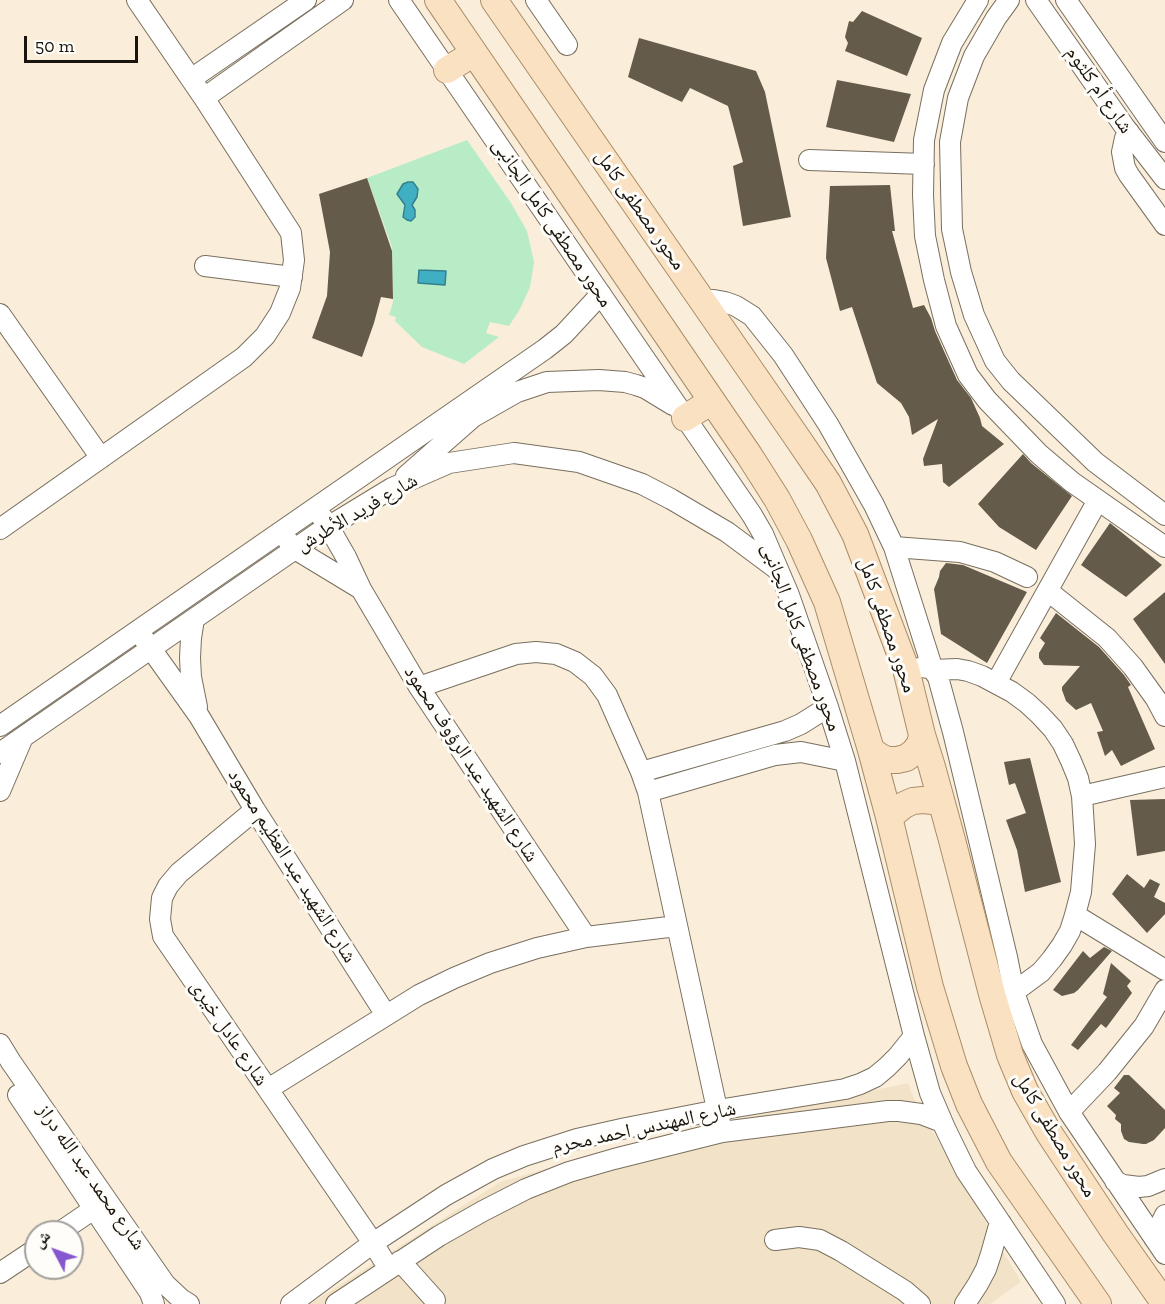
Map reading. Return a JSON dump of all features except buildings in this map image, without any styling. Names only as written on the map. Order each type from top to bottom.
[{"type":"main road","points":[[438,0],[749,455],[777,499],[799,540],[827,602],[872,750],[930,987],[954,1066],[969,1104],[999,1162],[1098,1304]]},
{"type":"main road","name":"محور مصطفى كامل","points":[[494,0],[828,483],[855,534],[906,669],[1010,1054],[1025,1091],[1049,1132],[1165,1304]]},
{"type":"main road","points":[[447,70],[474,53]]},
{"type":"main road","points":[[682,413],[712,401]]},
{"type":"main road","points":[[872,750],[887,760],[906,758],[914,753],[920,744],[922,735]]},
{"type":"main road","points":[[890,817],[896,810],[913,801],[933,801],[942,804]]},
{"type":"street","points":[[0,529],[243,357],[265,336],[280,314],[290,288],[294,260],[291,232],[137,0]]},
{"type":"street","points":[[191,79],[306,0]]},
{"type":"street","points":[[204,98],[343,0]]},
{"type":"street","name":"محور مصطفى كامل الجانبى","points":[[399,0],[763,534],[789,595],[845,762],[930,1094],[966,1171],[1055,1304]]},
{"type":"street","points":[[536,0],[567,45]]},
{"type":"street","points":[[978,0],[952,43],[934,90],[924,140],[925,236],[946,326],[968,375],[987,400],[1039,454],[1072,482],[1165,547]]},
{"type":"street","name":"شارع أم كلثوم","points":[[1036,0],[1165,179]]},
{"type":"street","name":"شارع أم كلثوم","points":[[1066,0],[1165,142]]},
{"type":"street","points":[[1006,2],[974,56],[958,98],[950,141],[952,229],[961,272],[974,315],[995,361],[1011,381],[1095,462],[1165,515]]},
{"type":"street","points":[[1129,132],[1122,152],[1125,168],[1165,225]]},
{"type":"street","points":[[809,160],[924,165]]},
{"type":"street","points":[[205,266],[292,277]]},
{"type":"street","name":"شارع فريد الأطرش","points":[[0,726],[545,349],[564,334],[601,294]]},
{"type":"street","points":[[702,300],[714,300],[736,306],[746,311],[758,322],[783,355],[828,424],[874,505],[894,547],[933,670],[938,677],[1014,992],[1032,1044],[1069,1112],[1159,1246]]},
{"type":"street","points":[[0,314],[101,458]]},
{"type":"street","points":[[392,488],[473,417],[516,392],[547,382],[599,380],[625,382],[645,388],[682,413]]},
{"type":"street","name":"شارع فريد الأطرش","points":[[0,753],[329,526],[392,488],[449,463],[514,453],[579,462],[642,484],[671,499],[727,532],[779,571]]},
{"type":"street","points":[[996,683],[1098,500]]},
{"type":"street","name":"شارع الشهيد عبد الرؤوف محمود","points":[[309,513],[323,518],[329,526],[361,589],[419,687],[586,937]]},
{"type":"street","points":[[287,528],[288,541],[295,549]]},
{"type":"street","points":[[894,547],[960,552],[995,562],[1027,577]]},
{"type":"street","name":"شارع الشهيد عبد الرؤوف محمود","points":[[295,549],[361,589]]},
{"type":"street","points":[[1048,591],[1107,638],[1133,667],[1165,716]]},
{"type":"street","name":"شارع الشهيد عبد العظيم محمود","points":[[194,619],[190,677],[199,716]]},
{"type":"street","name":"شارع الشهيد عبد العظيم محمود","points":[[138,630],[199,716],[255,810],[386,1015]]},
{"type":"street","points":[[419,687],[516,654],[536,652],[556,654],[574,662],[593,676],[608,695],[648,792],[722,1132]]},
{"type":"street","points":[[906,669],[925,667],[933,670],[957,669],[968,671],[996,683],[1027,703],[1053,729],[1063,744],[1077,778],[1082,796],[1085,844],[1082,884],[1075,915],[1070,931],[1052,959],[1041,972],[1014,992]]},
{"type":"street","points":[[641,772],[785,731],[828,707]]},
{"type":"street","points":[[0,791],[23,737]]},
{"type":"street","points":[[648,792],[775,755],[801,752],[845,762]]},
{"type":"street","points":[[1082,796],[1165,777]]},
{"type":"street","name":"شارع عادل خيرى","points":[[255,810],[178,873],[168,886],[162,898],[160,919],[163,936],[373,1243],[435,1300]]},
{"type":"street","points":[[1075,915],[1165,970]]},
{"type":"street","points":[[268,1089],[419,995],[490,963],[537,948],[586,937],[677,926]]},
{"type":"street","points":[[1069,1112],[1107,1072],[1144,1026],[1165,990]]},
{"type":"street","name":"شارع المهندس احمد محرم","points":[[291,1304],[373,1243],[446,1195],[493,1169],[524,1156],[577,1139],[718,1110],[845,1089],[874,1077],[898,1056],[914,1036]]},
{"type":"street","name":"شارع محمد عبد الله دراز","points":[[0,1044],[4,1066],[100,1205],[156,1294],[181,1299],[189,1304]]},
{"type":"street","name":"شارع المهندس احمد محرم","points":[[336,1304],[447,1231],[526,1189],[569,1172],[722,1132],[888,1111],[921,1114],[942,1122]]},
{"type":"street","points":[[1115,1182],[1139,1187],[1163,1184]]},
{"type":"street","points":[[78,1220],[100,1205]]},
{"type":"street","points":[[1159,1246],[1160,1222],[1165,1215]]},
{"type":"street","points":[[965,1304],[986,1269],[1001,1223]]},
{"type":"street","points":[[775,1240],[799,1237],[820,1240],[905,1291],[920,1304]]},
{"type":"street","points":[[0,1273],[24,1256]]},
{"type":"shaded area","points":[[908,1083],[915,1101],[1021,1282],[990,1304],[310,1304],[500,1182],[663,1135]]},
{"type":"green space","points":[[467,140],[511,203],[527,231],[534,262],[530,287],[509,326],[490,322],[486,333],[499,337],[464,364],[422,347],[395,321],[396,317],[389,315],[393,302],[392,247],[367,178]]},
{"type":"water","points":[[413,182],[418,189],[417,197],[412,205],[415,217],[411,221],[403,217],[405,205],[397,194],[403,184]]},
{"type":"water","points":[[419,270],[446,271],[445,285],[418,283]]}]
